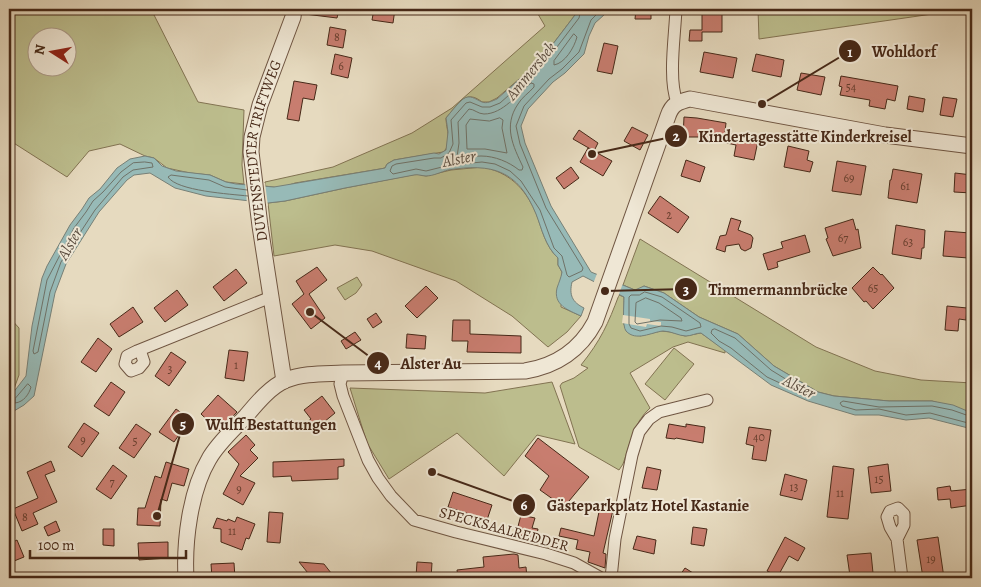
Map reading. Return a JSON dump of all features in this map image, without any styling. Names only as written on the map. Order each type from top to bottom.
[{"type":"street","name":"DUVENSTEDTER TRIFTWEG","points":[[284,381],[252,165],[252,137],[293,17],[294,9]]},
{"type":"street","points":[[676,9],[673,75],[674,94],[677,102]]},
{"type":"street","points":[[186,578],[187,532],[197,489],[204,469],[210,458],[257,404],[284,381],[314,374],[343,372],[534,370],[559,361],[570,353],[585,338],[595,322],[670,110],[677,102],[690,100],[877,134],[972,146]]},
{"type":"street","points":[[137,351],[271,297]]},
{"type":"street","name":"SPECKSAALREDDER","points":[[343,372],[340,384],[343,396],[368,460],[391,496],[414,520],[546,554],[574,563],[601,578]]},
{"type":"street","points":[[611,578],[615,539],[632,455],[639,432],[649,419],[658,412],[708,400]]},
{"type":"street","points":[[897,539],[902,578]]},
{"type":"green space","points":[[9,9],[151,9],[198,102],[244,110],[242,165],[244,184],[226,182],[210,175],[167,168],[154,158],[145,156],[120,144],[89,151],[67,177],[9,140]]},
{"type":"green space","points":[[535,9],[576,9],[575,15],[540,61],[497,98],[489,102],[482,102],[471,97],[462,100],[458,104],[446,118],[448,145],[443,152],[394,160],[387,164],[385,168],[380,169],[295,183],[280,188],[265,186],[265,182],[333,167],[412,133],[452,108],[545,26]]},
{"type":"green space","points":[[758,9],[967,9],[759,39]]},
{"type":"green space","points":[[482,167],[492,169],[508,177],[527,196],[536,213],[547,243],[558,258],[558,265],[562,272],[561,307],[581,316],[567,332],[548,347],[512,316],[456,281],[372,251],[335,245],[274,256],[268,203],[417,174],[426,176],[451,170]]},
{"type":"green space","points":[[640,239],[816,347],[875,371],[921,380],[972,383],[972,413],[932,401],[889,401],[834,396],[818,392],[774,366],[738,334],[699,317],[664,293],[644,286],[637,291],[623,285]]},
{"type":"green space","points":[[357,277],[362,285],[356,293],[345,300],[337,288]]},
{"type":"green space","points":[[619,295],[624,297],[624,325],[640,336],[661,331],[685,336],[701,333],[725,350],[725,353],[688,342],[673,347],[630,373],[650,408],[636,427],[623,464],[619,470],[579,447],[560,386],[588,368],[581,365],[603,332]]},
{"type":"green space","points":[[9,317],[19,328],[19,375],[9,398]]},
{"type":"green space","points":[[674,348],[694,364],[665,400],[645,384]]},
{"type":"green space","points":[[552,382],[575,444],[537,435],[504,476],[457,433],[389,479],[367,443],[350,388],[485,393]]},
{"type":"water","points":[[576,9],[607,9],[604,15],[595,23],[584,54],[553,82],[528,109],[521,126],[525,143],[551,206],[591,272],[635,290],[644,286],[664,293],[699,317],[738,334],[774,366],[818,392],[834,396],[889,401],[932,401],[953,405],[972,413],[972,429],[929,418],[906,420],[879,415],[855,415],[808,401],[771,385],[701,333],[686,336],[663,331],[644,336],[634,336],[626,331],[624,325],[624,297],[583,276],[572,282],[571,291],[574,301],[584,308],[581,316],[571,311],[559,303],[557,299],[557,288],[562,272],[558,265],[558,258],[547,243],[529,199],[512,179],[490,169],[478,168],[448,170],[429,176],[414,175],[268,203],[206,196],[175,188],[150,173],[134,175],[127,180],[99,212],[66,264],[55,293],[34,396],[9,414],[9,398],[26,376],[32,326],[42,278],[47,266],[70,225],[89,198],[100,189],[117,168],[130,159],[145,156],[154,158],[162,166],[176,171],[210,175],[236,184],[274,187],[385,168],[387,164],[394,160],[434,153],[439,154],[446,150],[448,132],[446,118],[459,103],[468,97],[484,103],[497,99],[540,61],[575,15]]},
{"type":"pier","points":[[245,182],[265,183],[268,206],[247,204]]},
{"type":"pier","points":[[598,271],[623,283],[618,297],[593,284]]},
{"type":"pier","points":[[623,315],[661,322],[661,326],[647,324],[646,327],[622,323]]},
{"type":"building","points":[[305,9],[339,9],[337,18],[305,14]]},
{"type":"building","points":[[374,9],[395,9],[393,23],[372,20]]},
{"type":"building","points":[[636,9],[651,9],[651,19],[635,19]]},
{"type":"building","points":[[702,9],[722,9],[722,32],[702,32],[702,41],[689,41],[690,30],[702,30]]},
{"type":"building","points":[[330,27],[346,30],[343,48],[327,45]]},
{"type":"building","points":[[604,43],[618,46],[612,74],[597,71]]},
{"type":"building","points":[[704,52],[737,58],[733,78],[700,72]]},
{"type":"building","points":[[335,54],[352,58],[348,78],[331,74]]},
{"type":"building","points":[[756,54],[784,60],[781,77],[752,71]]},
{"type":"building","points":[[801,73],[825,77],[821,95],[797,90]]},
{"type":"building","points":[[841,76],[898,86],[895,101],[887,99],[885,109],[869,106],[870,100],[840,95],[842,87],[839,86]]},
{"type":"building","points":[[294,81],[317,85],[314,100],[303,98],[299,121],[287,119]]},
{"type":"building","points":[[909,96],[925,99],[923,112],[907,109]]},
{"type":"building","points":[[943,97],[957,99],[953,117],[940,115]]},
{"type":"building","points":[[684,117],[726,123],[725,132],[758,141],[754,160],[734,156],[736,145],[699,137],[683,137]]},
{"type":"building","points":[[632,127],[648,135],[640,150],[624,141]]},
{"type":"building","points":[[579,130],[598,143],[594,151],[573,139]]},
{"type":"building","points":[[788,146],[809,151],[807,160],[813,162],[810,172],[784,167]]},
{"type":"building","points":[[588,148],[612,161],[603,176],[580,162]]},
{"type":"building","points":[[686,160],[705,167],[700,182],[681,176]]},
{"type":"building","points":[[837,161],[866,166],[861,195],[832,191]]},
{"type":"building","points":[[571,167],[579,178],[564,189],[556,178]]},
{"type":"building","points":[[893,169],[922,174],[917,203],[888,198]]},
{"type":"building","points":[[955,173],[972,175],[972,193],[954,192]]},
{"type":"building","points":[[660,196],[689,217],[678,233],[648,213]]},
{"type":"building","points":[[731,218],[741,221],[738,230],[751,235],[753,238],[751,248],[745,251],[741,249],[739,244],[726,246],[725,252],[716,249],[720,236],[726,235]]},
{"type":"building","points":[[853,219],[856,230],[858,229],[861,248],[833,256],[826,239],[828,238],[825,228]]},
{"type":"building","points":[[896,225],[925,230],[921,259],[892,254]]},
{"type":"building","points":[[945,231],[970,233],[968,258],[943,256]]},
{"type":"building","points":[[805,235],[810,252],[777,262],[778,267],[768,270],[763,254],[783,248],[781,242]]},
{"type":"building","points":[[317,267],[327,280],[309,294],[325,318],[311,329],[292,304],[304,294],[296,281]]},
{"type":"building","points":[[873,267],[894,288],[873,309],[852,288]]},
{"type":"building","points":[[236,269],[247,283],[224,301],[213,287]]},
{"type":"building","points":[[426,286],[438,298],[417,318],[405,306]]},
{"type":"building","points":[[177,290],[188,305],[165,322],[154,308]]},
{"type":"building","points":[[947,306],[967,308],[966,320],[959,319],[958,331],[945,330]]},
{"type":"building","points":[[133,307],[143,322],[119,337],[110,324]]},
{"type":"building","points":[[376,313],[382,322],[373,328],[367,319]]},
{"type":"building","points":[[453,320],[470,320],[470,334],[521,336],[521,353],[467,352],[468,341],[452,341]]},
{"type":"building","points":[[355,332],[361,340],[346,349],[341,341]]},
{"type":"building","points":[[407,334],[426,336],[425,349],[406,348]]},
{"type":"building","points":[[98,338],[112,349],[96,372],[81,362]]},
{"type":"building","points":[[229,350],[248,352],[244,381],[225,378]]},
{"type":"building","points":[[171,352],[186,362],[169,386],[155,376]]},
{"type":"building","points":[[111,382],[125,392],[109,416],[94,406]]},
{"type":"building","points":[[218,395],[237,412],[219,431],[201,414]]},
{"type":"building","points":[[322,396],[335,413],[313,431],[306,423],[311,419],[304,410]]},
{"type":"building","points":[[176,409],[190,419],[174,442],[159,432]]},
{"type":"building","points":[[84,423],[99,433],[82,457],[68,447]]},
{"type":"building","points":[[136,424],[151,434],[134,458],[119,448]]},
{"type":"building","points":[[669,424],[686,427],[686,424],[705,427],[703,443],[666,438]]},
{"type":"building","points":[[749,427],[771,430],[766,461],[752,459],[754,446],[746,444]]},
{"type":"building","points":[[246,435],[255,445],[250,450],[258,458],[240,476],[255,483],[243,505],[223,494],[239,464],[228,452]]},
{"type":"building","points":[[538,438],[589,477],[564,507],[540,490],[549,476],[525,456]]},
{"type":"building","points":[[344,459],[344,466],[338,467],[338,479],[292,481],[291,476],[273,477],[273,462]]},
{"type":"building","points":[[51,461],[55,471],[45,475],[57,502],[33,513],[38,524],[22,531],[13,509],[38,498],[27,472]]},
{"type":"building","points":[[166,462],[189,469],[184,486],[172,483],[167,501],[161,499],[160,526],[137,525],[138,508],[145,508],[155,476],[161,478]]},
{"type":"building","points":[[888,464],[891,491],[871,493],[868,467]]},
{"type":"building","points":[[113,465],[127,476],[111,499],[96,489]]},
{"type":"building","points":[[833,466],[854,469],[848,519],[827,517]]},
{"type":"building","points":[[647,467],[661,470],[657,490],[642,488]]},
{"type":"building","points":[[785,474],[807,480],[802,500],[780,495]]},
{"type":"building","points":[[950,486],[951,491],[972,489],[972,505],[951,508],[950,499],[938,500],[937,488]]},
{"type":"building","points":[[453,492],[492,505],[487,520],[448,507]]},
{"type":"building","points":[[600,507],[613,510],[603,553],[606,554],[605,568],[588,562],[590,552],[576,549],[578,540],[559,536],[561,528],[594,536]]},
{"type":"building","points":[[269,512],[283,513],[280,543],[267,542]]},
{"type":"building","points":[[521,515],[535,518],[532,528],[538,529],[536,539],[516,534]]},
{"type":"building","points":[[237,517],[255,524],[249,539],[246,538],[242,550],[221,542],[221,529],[213,528],[217,518],[235,522]]},
{"type":"building","points":[[56,521],[60,531],[48,536],[44,527]]},
{"type":"building","points":[[693,527],[707,529],[704,546],[691,544]]},
{"type":"building","points":[[103,529],[114,529],[114,546],[103,545]]},
{"type":"building","points":[[637,536],[656,540],[654,554],[633,549]]},
{"type":"building","points":[[785,537],[805,548],[798,561],[789,556],[778,576],[767,571]]},
{"type":"building","points":[[938,537],[944,578],[923,578],[917,540]]},
{"type":"building","points":[[17,540],[24,557],[9,563],[9,544]]},
{"type":"building","points":[[168,542],[168,558],[139,560],[138,543]]},
{"type":"building","points":[[871,553],[873,573],[850,576],[847,555]]},
{"type":"building","points":[[518,555],[519,568],[526,567],[527,578],[458,578],[457,570],[484,567],[483,557]]},
{"type":"building","points":[[299,562],[324,564],[335,578],[312,578]]},
{"type":"building","points":[[417,562],[432,563],[431,578],[416,577]]},
{"type":"building","points":[[234,563],[235,578],[212,578],[211,564]]},
{"type":"building","points":[[685,568],[701,578],[678,578]]},
{"type":"place","name":"Wohldorf","points":[[762,104]]},
{"type":"place","name":"Kindertagesstätte Kinderkreisel","points":[[592,154]]},
{"type":"place","name":"Timmermannbrücke","points":[[605,291]]},
{"type":"place","name":"Alster Au","points":[[310,312]]},
{"type":"place","name":"Gästeparkplatz Hotel Kastanie","points":[[432,472]]},
{"type":"place","name":"Wulff Bestattungen","points":[[157,516]]},
{"type":"water label","name":"Ammersbek","points":[[531,71]]},
{"type":"water label","name":"Alster","points":[[459,159]]},
{"type":"water label","name":"Alster","points":[[70,244]]},
{"type":"water label","name":"Alster","points":[[799,387]]}]
